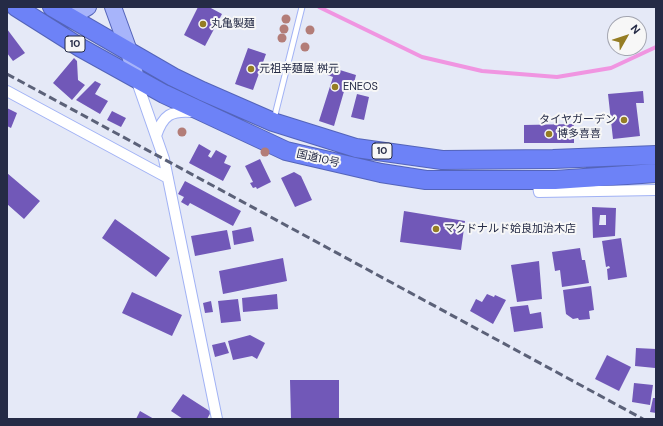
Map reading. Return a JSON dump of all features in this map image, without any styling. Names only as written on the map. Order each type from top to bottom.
[{"type":"highway","name":"国道10号","points":[[16,7],[81,48],[136,79],[203,113],[286,151],[381,173],[426,180],[555,180],[656,173]]},
{"type":"highway","name":"国道10号","points":[[56,9],[173,77],[356,148],[442,160],[553,159],[656,155]]},
{"type":"main road","points":[[56,9],[78,13],[88,7]]},
{"type":"main road","points":[[113,7],[129,51],[136,79]]},
{"type":"street","points":[[136,79],[164,159],[217,419]]},
{"type":"street","points":[[7,91],[168,178]]},
{"type":"street","points":[[156,136],[161,123],[169,115],[181,111],[203,113]]},
{"type":"street","points":[[553,159],[555,180]]},
{"type":"street","points":[[537,180],[539,192],[656,190]]},
{"type":"lane","points":[[274,116],[302,7]]},
{"type":"building","name":"丸亀製麺","points":[[198,7],[209,7],[222,14],[205,46],[184,35]]},
{"type":"building","points":[[7,29],[25,53],[13,61],[7,53]]},
{"type":"building","name":"元祖辛麺屋 桝元","points":[[248,48],[266,54],[253,90],[235,84]]},
{"type":"building","points":[[74,58],[77,61],[78,80],[85,85],[72,100],[53,83]]},
{"type":"building","points":[[327,66],[356,75],[354,83],[347,81],[334,126],[319,121],[333,77],[325,74]]},
{"type":"building","points":[[95,81],[101,84],[95,94],[108,101],[100,114],[76,100]]},
{"type":"building","name":"タイヤガーデン","points":[[643,91],[644,103],[636,103],[640,136],[613,139],[608,94]]},
{"type":"building","points":[[357,94],[369,97],[364,120],[351,117]]},
{"type":"building","points":[[7,108],[17,113],[11,128],[7,126]]},
{"type":"building","points":[[112,111],[126,118],[121,127],[107,120]]},
{"type":"building","name":"博多喜喜","points":[[574,124],[574,143],[524,143],[524,125]]},
{"type":"building","points":[[199,144],[211,151],[208,156],[211,158],[216,150],[227,156],[224,163],[231,166],[223,181],[189,163]]},
{"type":"building","points":[[260,159],[271,182],[257,189],[256,187],[253,188],[250,183],[253,182],[245,166]]},
{"type":"building","points":[[294,172],[301,176],[312,200],[295,207],[281,178]]},
{"type":"building","points":[[7,173],[40,201],[24,219],[7,204]]},
{"type":"building","points":[[185,181],[241,211],[233,226],[190,203],[188,206],[181,202],[184,197],[178,194]]},
{"type":"building","points":[[592,207],[616,208],[615,236],[593,238]],"holes":[[[600,215],[606,215],[606,225],[599,225]]]},
{"type":"building","points":[[404,211],[465,221],[461,250],[400,242]]},
{"type":"building","points":[[115,219],[170,258],[156,277],[102,238]]},
{"type":"building","points":[[251,227],[254,241],[234,245],[232,231]]},
{"type":"building","points":[[227,230],[231,249],[195,256],[191,236]]},
{"type":"building","points":[[621,238],[627,277],[608,280],[607,269],[610,268],[609,266],[606,267],[602,241]]},
{"type":"building","points":[[580,248],[582,260],[585,260],[589,283],[562,287],[560,270],[555,271],[552,252]]},
{"type":"building","points":[[283,258],[287,281],[223,294],[219,271]]},
{"type":"building","points":[[539,261],[542,299],[517,302],[511,265]]},
{"type":"building","points":[[591,286],[594,310],[589,311],[590,319],[573,319],[566,314],[563,290]]},
{"type":"building","points":[[132,292],[182,315],[172,336],[122,313]]},
{"type":"building","points":[[277,294],[278,309],[243,312],[242,298]]},
{"type":"building","points":[[487,294],[494,297],[495,295],[506,300],[493,324],[470,311],[476,299],[482,302]]},
{"type":"building","points":[[238,299],[241,321],[221,323],[218,301]]},
{"type":"building","points":[[211,301],[213,312],[205,313],[203,303]]},
{"type":"building","points":[[528,305],[530,314],[541,312],[543,328],[514,332],[510,307]]},
{"type":"building","points":[[250,335],[265,343],[257,359],[252,356],[233,360],[228,341]]},
{"type":"building","points":[[225,342],[229,353],[215,357],[212,345]]},
{"type":"building","points":[[636,348],[656,349],[655,368],[635,366]]},
{"type":"building","points":[[607,355],[631,367],[619,391],[595,379]]},
{"type":"building","points":[[290,380],[339,380],[339,419],[291,419]]},
{"type":"building","points":[[634,383],[653,385],[650,405],[632,402]]},
{"type":"building","points":[[183,394],[211,412],[207,419],[183,419],[171,411]]},
{"type":"building","points":[[653,398],[656,398],[656,413],[650,412]]},
{"type":"building","points":[[140,411],[154,419],[136,419]]},
{"type":"waterway","points":[[319,7],[422,57],[482,71],[557,77],[611,68],[656,47]]},
{"type":"railway","points":[[7,74],[643,419]]},
{"type":"place","name":"丸亀製麺","points":[[203,24]]},
{"type":"place","name":"元祖辛麺屋 桝元","points":[[251,69]]},
{"type":"place","name":"ENEOS","points":[[335,87]]},
{"type":"place","name":"タイヤガーデン","points":[[624,120]]},
{"type":"place","name":"博多喜喜","points":[[549,134]]},
{"type":"place","name":"マクドナルド姶良加治木店","points":[[436,229]]}]
